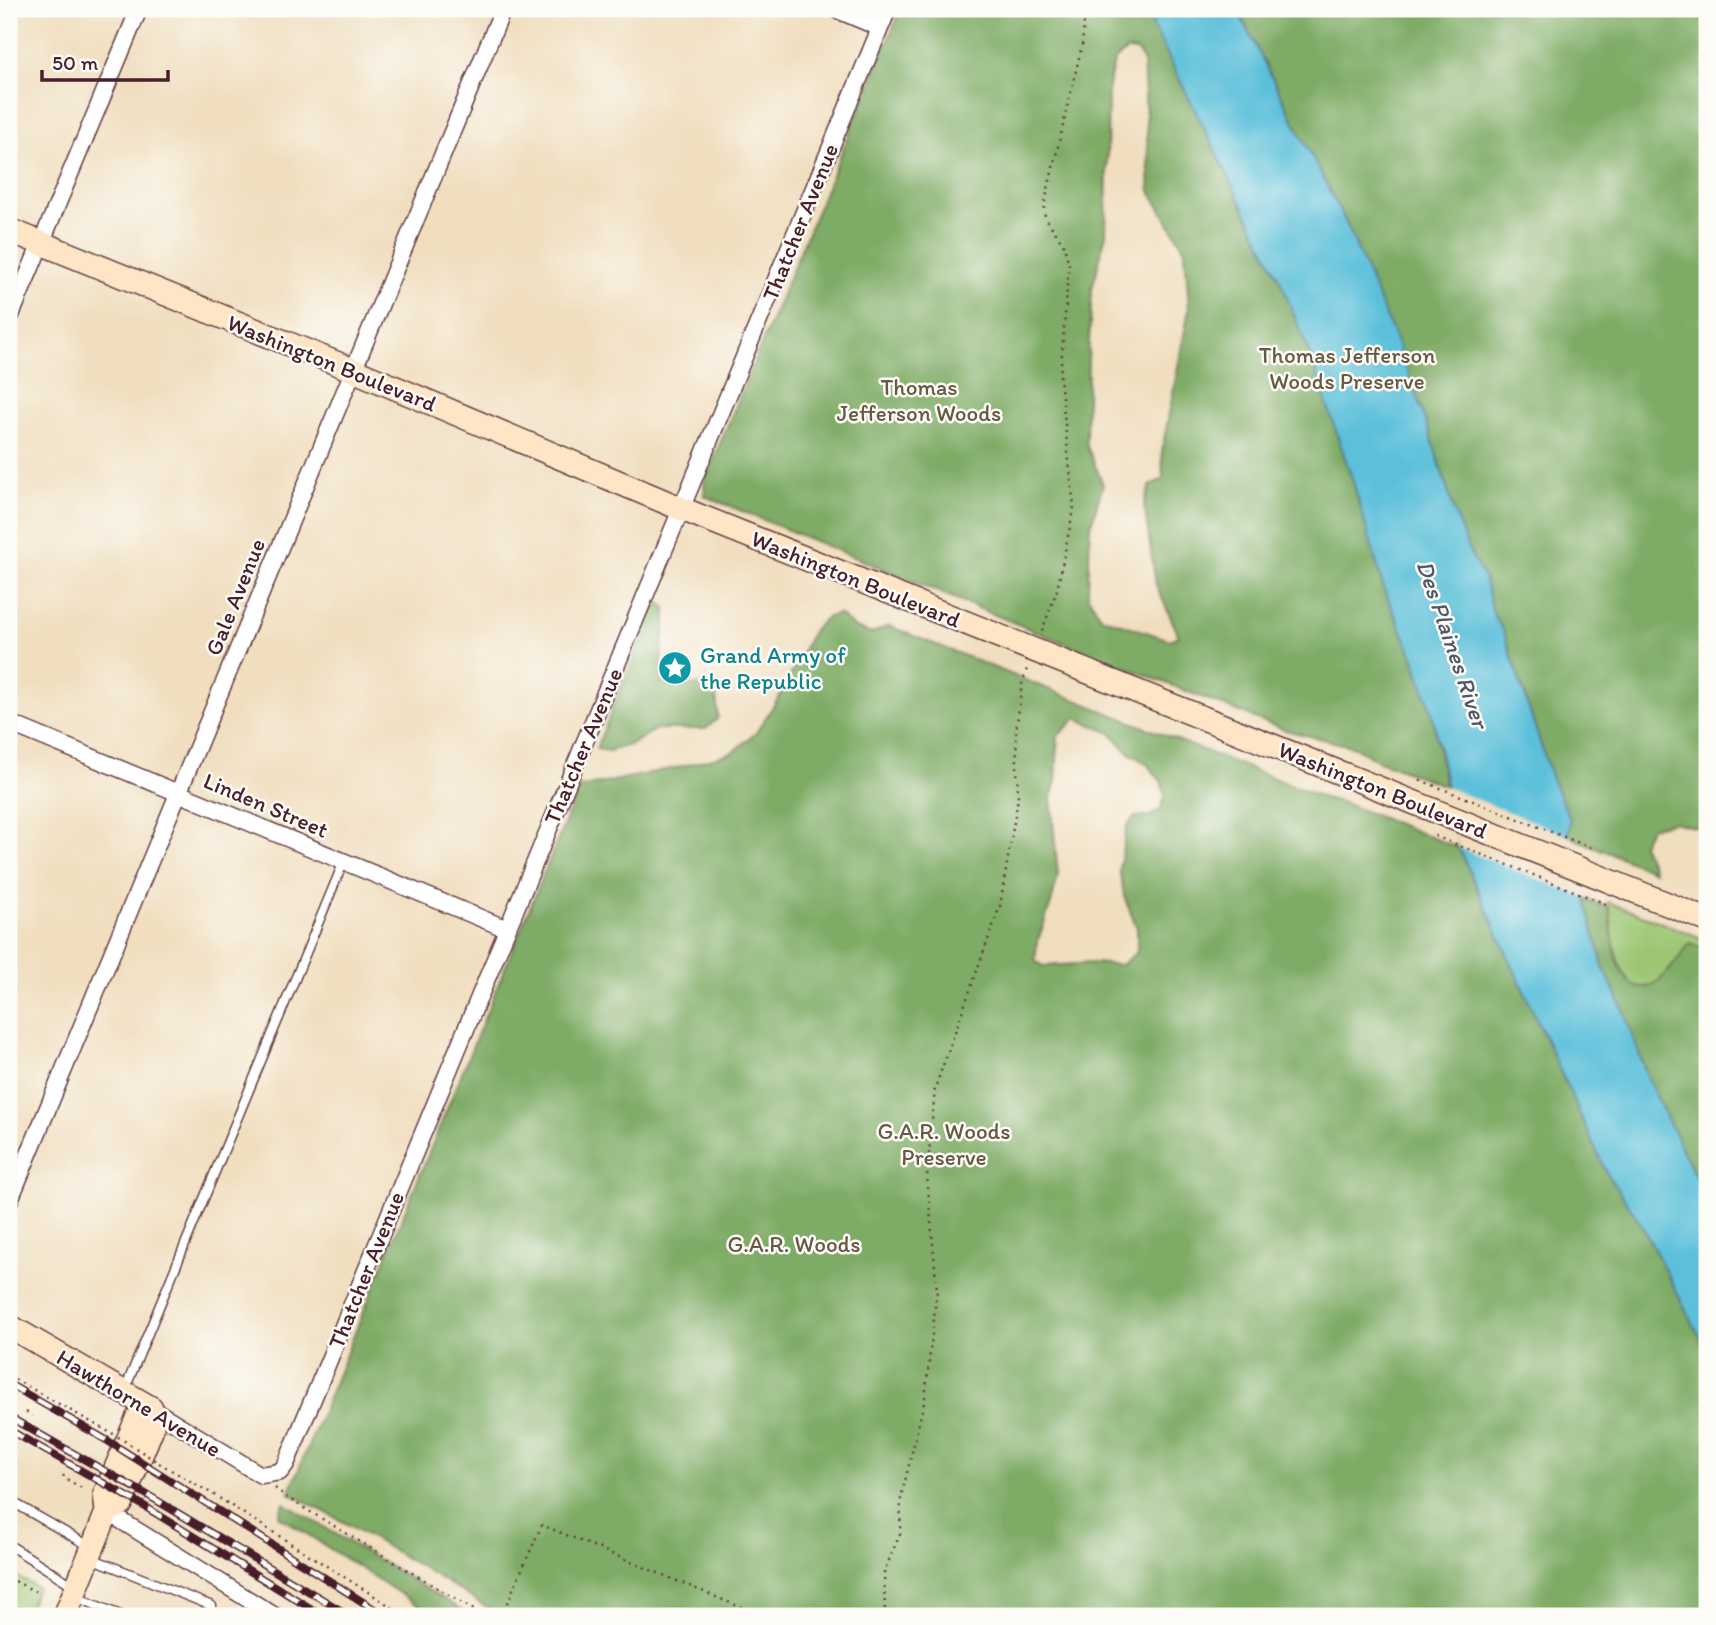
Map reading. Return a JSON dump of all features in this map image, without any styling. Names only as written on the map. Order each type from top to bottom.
[{"type":"street","points":[[9,320],[138,9]]},
{"type":"street","name":"Gale Avenue","points":[[9,1202],[503,9]]},
{"type":"street","points":[[835,9],[880,27]]},
{"type":"street","name":"Thatcher Avenue","points":[[270,1475],[280,1472],[286,1464],[888,9]]},
{"type":"street","name":"Washington Boulevard","points":[[9,230],[353,370],[682,509],[1707,920]]},
{"type":"street","name":"Linden Street","points":[[9,723],[507,929]]},
{"type":"street","name":"Hawthorne Avenue","points":[[9,1326],[151,1408],[249,1469],[261,1475],[270,1475]]},
{"type":"street","points":[[71,1600],[107,1512],[121,1504],[152,1428],[151,1408]]},
{"type":"street","points":[[107,1512],[275,1616]]},
{"type":"lane","points":[[124,1392],[344,862]]},
{"type":"lane","points":[[9,1500],[119,1569],[212,1606],[208,1616]]},
{"type":"lane","points":[[9,1545],[71,1600],[123,1616]]},
{"type":"path","points":[[1041,634],[1057,590],[1074,507],[1060,378],[1069,265],[1064,245],[1045,217],[1044,206],[1082,45],[1085,9]]},
{"type":"path","points":[[885,1616],[884,1572],[900,1534],[901,1498],[925,1398],[937,1290],[927,1176],[935,1088],[1000,906],[1018,798],[1016,732],[1022,684],[1027,669]]},
{"type":"path","points":[[1420,780],[1592,848]]},
{"type":"path","points":[[1435,836],[1609,905]]},
{"type":"path","points":[[9,1376],[112,1433],[406,1616]]},
{"type":"path","points":[[26,1412],[32,1416]]},
{"type":"path","points":[[64,1475],[63,1477],[91,1493]]},
{"type":"path","points":[[270,1475],[276,1490],[289,1499],[484,1616]]},
{"type":"path","points":[[501,1616],[542,1525],[762,1616]]},
{"type":"path","points":[[9,1578],[37,1593]]},
{"type":"green space","name":"Thomas Jefferson Woods","points":[[901,9],[1147,9],[1281,282],[1311,357],[1353,481],[1385,592],[1413,656],[1432,713],[1445,786],[1379,761],[1355,747],[1285,730],[705,496],[704,482]],"holes":[[[1127,50],[1137,51],[1143,60],[1150,191],[1185,250],[1189,309],[1162,450],[1163,479],[1150,486],[1144,504],[1156,585],[1179,636],[1170,640],[1101,617],[1088,596],[1090,528],[1103,484],[1086,444],[1092,289],[1106,234],[1108,87],[1114,61]]]},
{"type":"green space","points":[[1237,9],[1707,9],[1707,830],[1673,822],[1650,828],[1642,844],[1654,871],[1568,836],[1570,819],[1552,779],[1503,630],[1494,616],[1484,578],[1470,553],[1456,517],[1430,433],[1348,227]]},
{"type":"green space","points":[[656,603],[666,608],[661,661],[665,677],[675,688],[712,683],[716,693],[718,718],[706,729],[656,729],[632,744],[609,751],[596,749]]},
{"type":"green space","name":"G.A.R. Woods","points":[[839,614],[853,627],[871,634],[889,626],[1324,798],[1341,802],[1459,848],[1607,1174],[1640,1222],[1707,1350],[1707,1616],[501,1616],[396,1552],[289,1493],[579,788],[680,767],[731,753],[755,734],[783,691],[813,630],[826,618]],"holes":[[[1076,718],[1111,733],[1129,753],[1146,763],[1161,781],[1165,796],[1161,809],[1150,816],[1135,817],[1127,826],[1119,869],[1125,899],[1137,928],[1137,952],[1121,965],[1094,963],[1043,966],[1035,961],[1037,943],[1058,876],[1051,798],[1056,781],[1058,736]]]},
{"type":"green space","points":[[1584,898],[1609,907],[1608,902],[1707,940],[1707,1200],[1622,1007]]},
{"type":"green space","points":[[1585,900],[1610,908],[1617,958],[1629,981],[1638,986],[1649,986],[1660,979],[1690,943],[1707,950],[1707,1200],[1650,1084],[1622,1007],[1604,969]]},
{"type":"green space","points":[[284,1503],[472,1616],[435,1616],[279,1516]]},
{"type":"green space","points":[[9,1572],[37,1588],[25,1616],[9,1616]]},
{"type":"water","name":"Des Plaines River","points":[[1147,9],[1237,9],[1348,227],[1397,342],[1430,433],[1456,517],[1470,553],[1484,578],[1494,616],[1503,630],[1552,779],[1570,819],[1568,836],[1604,969],[1622,1007],[1650,1084],[1707,1200],[1707,1350],[1640,1222],[1607,1174],[1459,848],[1432,713],[1413,656],[1385,592],[1353,481],[1311,357],[1281,282]]},
{"type":"pier","points":[[1441,785],[1571,837],[1588,899],[1459,848]]},
{"type":"railway","points":[[9,1384],[108,1441],[385,1616]]},
{"type":"railway","points":[[9,1417],[151,1497],[350,1616]]},
{"type":"railway","points":[[9,1430],[139,1503],[323,1616]]},
{"type":"place","name":"Grand Army of the Republic","points":[[675,668]]},
{"type":"park label","name":"Thomas Jefferson Woods Preserve","points":[[1347,368]]},
{"type":"park label","name":"G.A.R. Woods Preserve","points":[[944,1144]]}]
